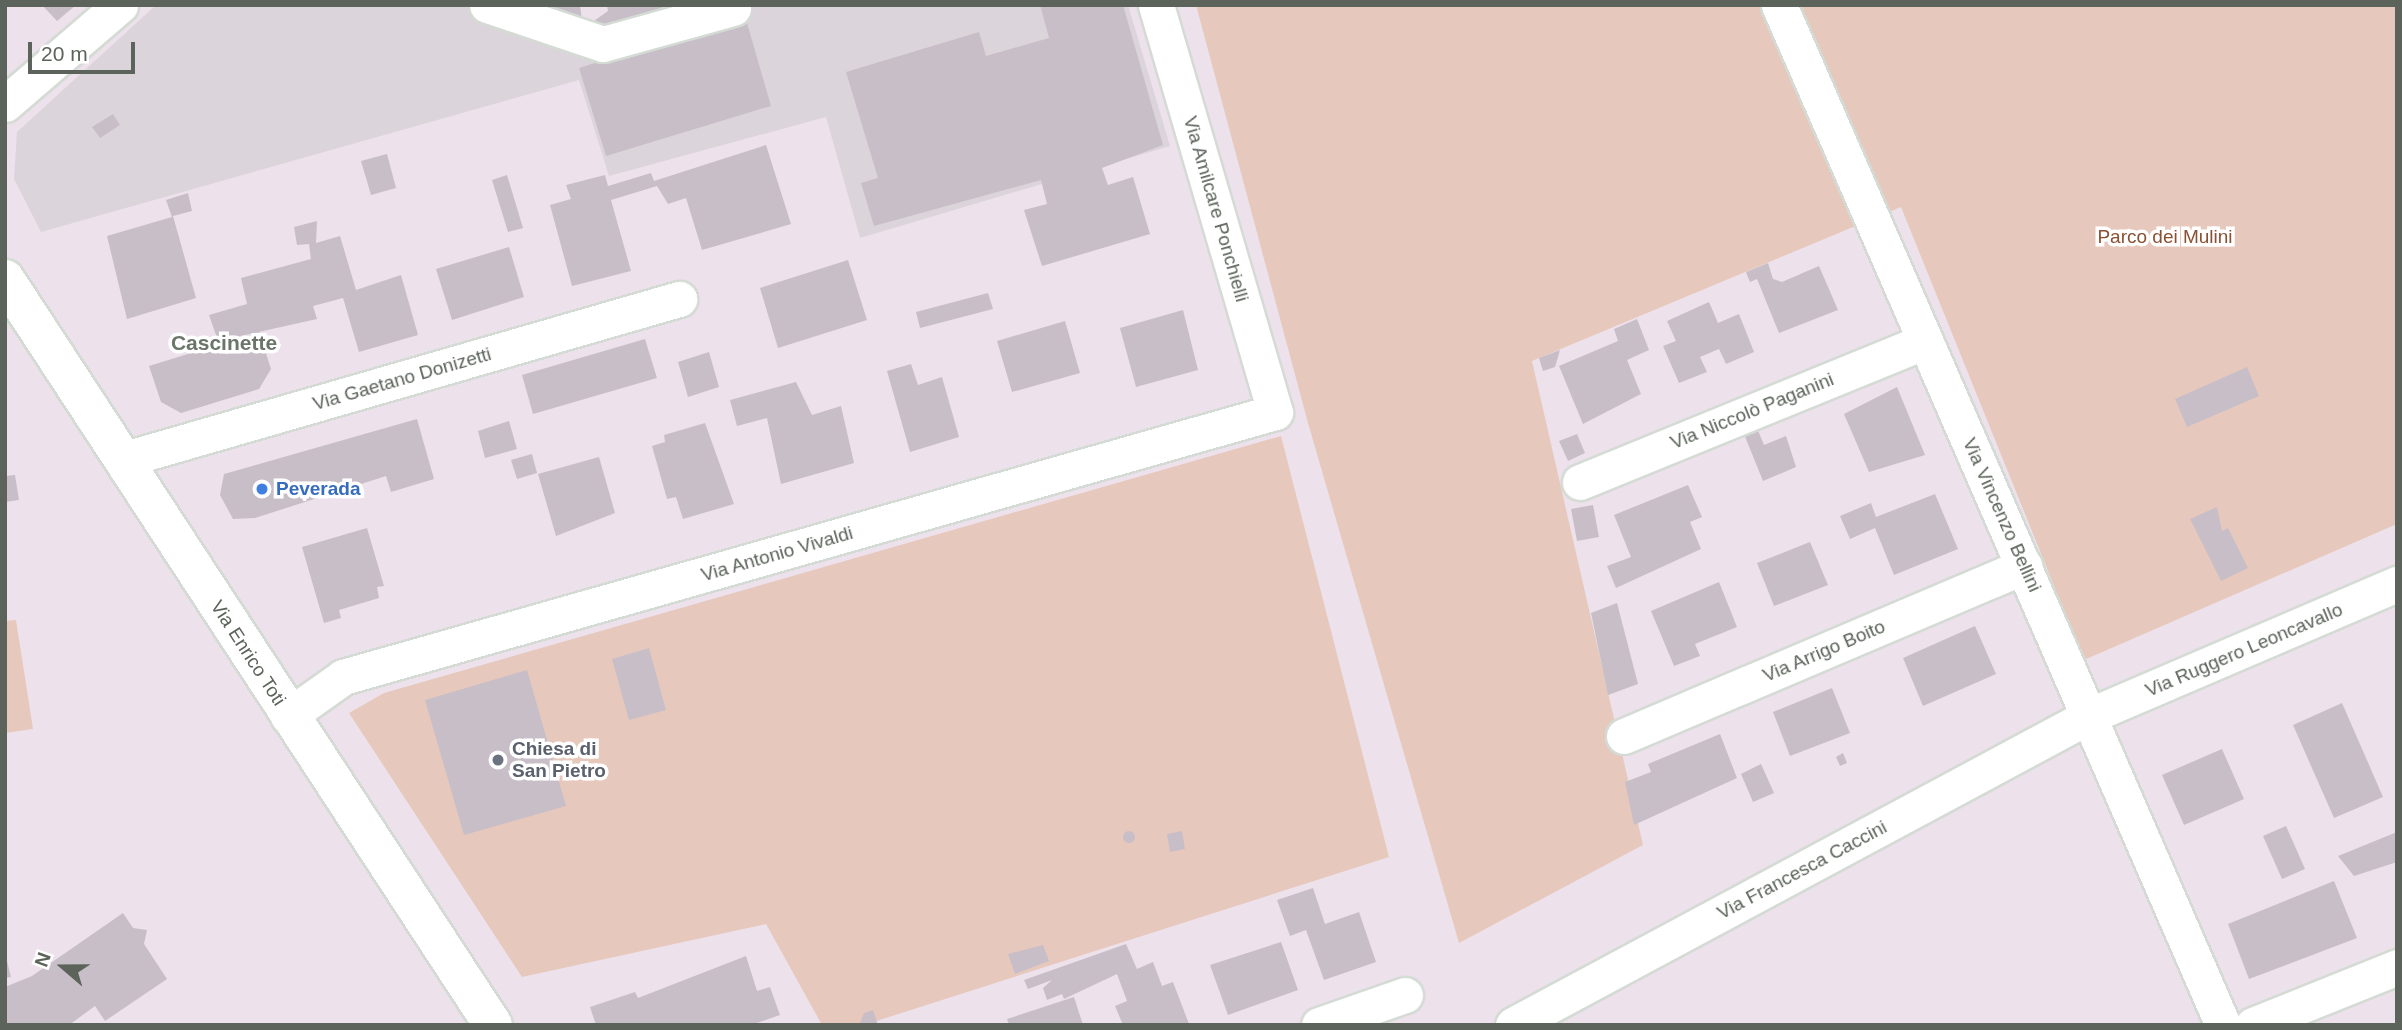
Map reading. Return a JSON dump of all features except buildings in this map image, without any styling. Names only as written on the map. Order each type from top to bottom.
[{"type":"street","points":[[5,104],[120,5]]},
{"type":"street","points":[[487,5],[603,44],[733,8]]},
{"type":"street","name":"Via Amilcare Ponchielli","points":[[1156,5],[1276,412]]},
{"type":"street","name":"Via Vincenzo Bellini","points":[[1779,5],[2091,715],[2222,1025]]},
{"type":"street","name":"Via Enrico Toti","points":[[5,279],[125,459],[288,716],[493,1025]]},
{"type":"street","name":"Via Gaetano Donizetti","points":[[125,459],[679,299]]},
{"type":"street","name":"Via Niccolò Paganini","points":[[1580,481],[1925,341]]},
{"type":"street","name":"Via Antonio Vivaldi","points":[[288,716],[343,677],[1276,412]]},
{"type":"street","name":"Via Arrigo Boito","points":[[1624,736],[2024,566]]},
{"type":"street","name":"Via Ruggero Leoncavallo","points":[[2091,715],[2397,584]]},
{"type":"street","name":"Via Francesca Caccini","points":[[1513,1025],[2091,715]]},
{"type":"street","points":[[2253,1025],[2397,967]]},
{"type":"street","points":[[1319,1025],[1405,995]]},
{"type":"shaded area","points":[[156,5],[526,5],[599,32],[698,5],[1128,5],[1170,146],[860,238],[826,117],[609,176],[579,80],[41,232],[14,179],[17,132]]},
{"type":"green space","name":"Parco dei Mulini","points":[[1196,5],[2397,5],[2397,524],[2084,660],[1901,207],[1532,361],[1643,845],[1459,943],[1308,423]]},
{"type":"green space","points":[[1281,436],[1389,857],[864,1025],[822,1025],[766,924],[522,977],[349,713],[384,693]]},
{"type":"green space","points":[[16,620],[33,729],[5,733],[5,621]]},
{"type":"place","name":"Peverada","points":[[262,489]]},
{"type":"place","name":"Chiesa di San Pietro","points":[[498,760]]},
{"type":"district","name":"Cascinette","points":[[224,343]]}]
